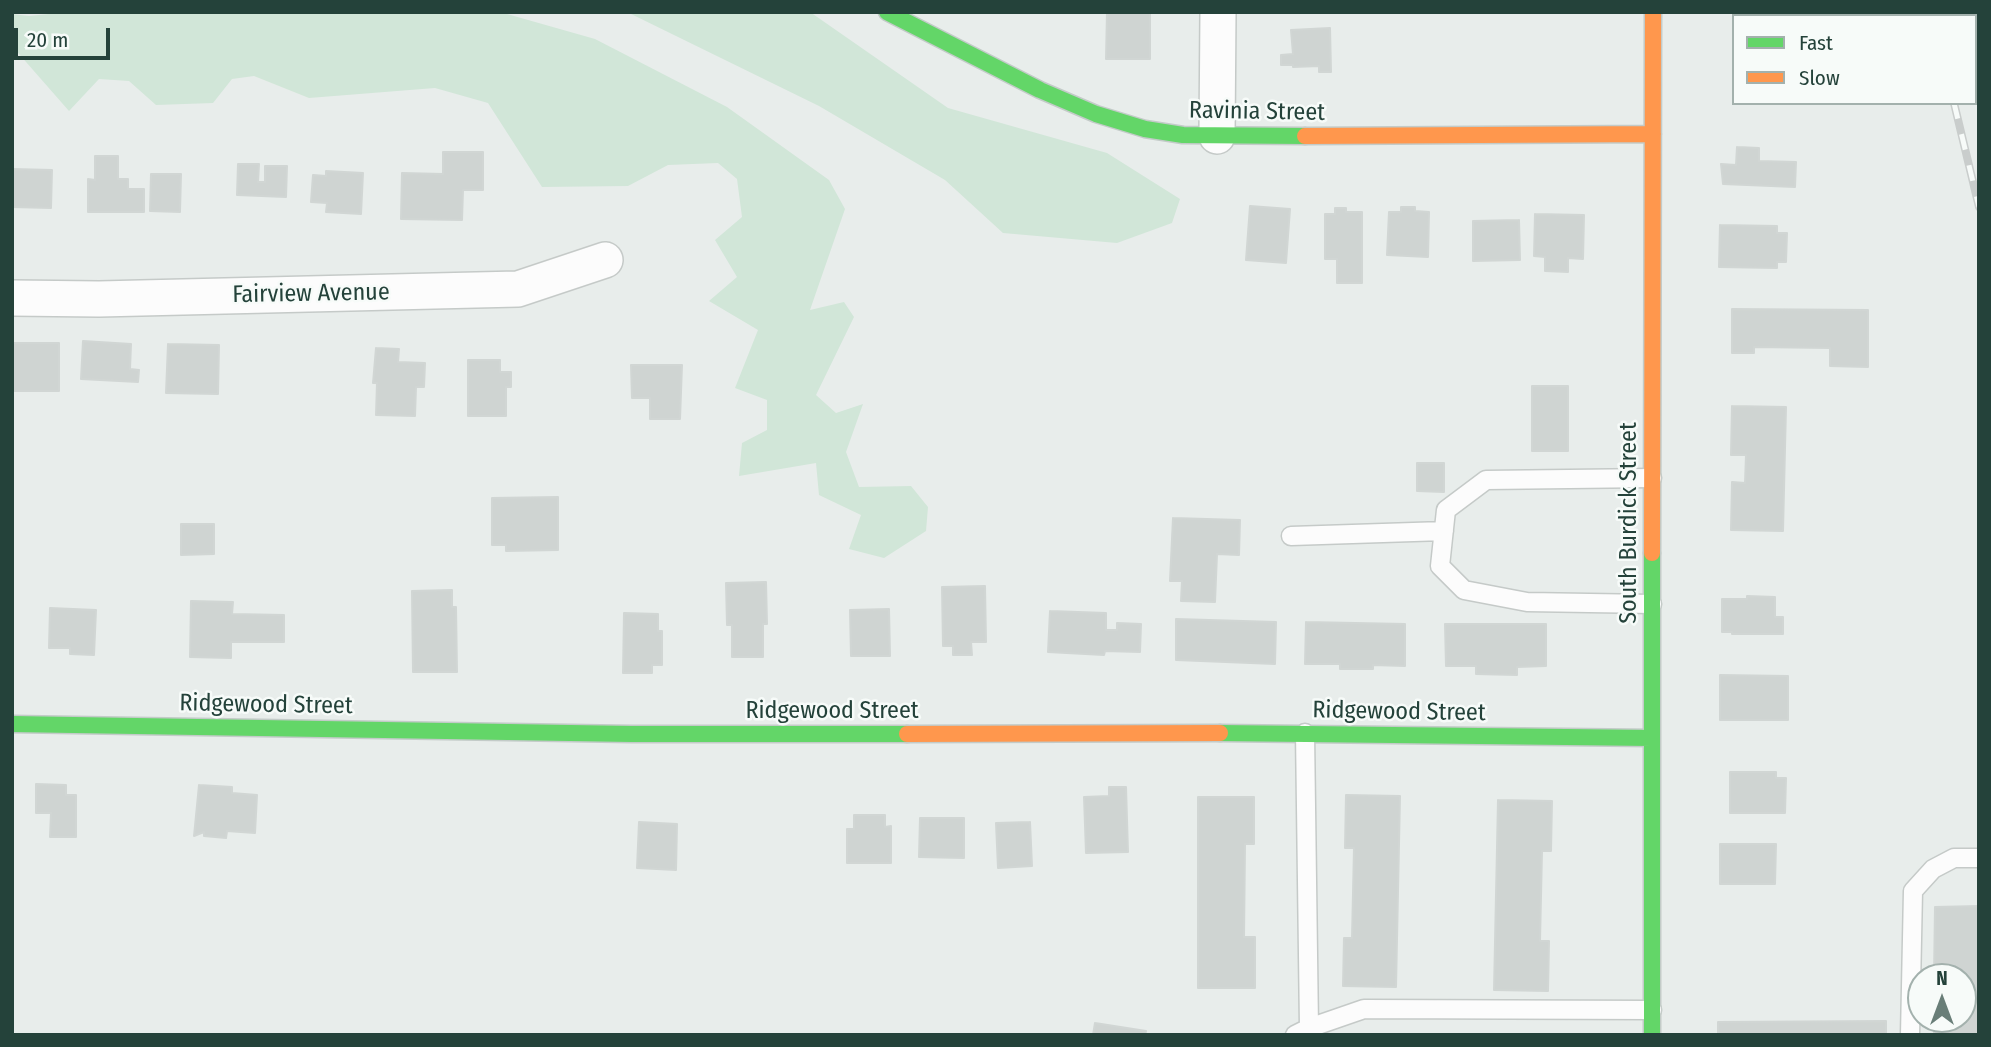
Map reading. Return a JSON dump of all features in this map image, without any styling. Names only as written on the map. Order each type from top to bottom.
[{"type":"street","name":"Ravinia Street","points":[[887,12],[1040,90],[1096,114],[1145,129],[1183,135],[1217,136],[1653,134]]},
{"type":"street","points":[[1217,136],[1218,12]]},
{"type":"street","name":"South Burdick Street","points":[[1652,1035],[1653,12]]},
{"type":"street","name":"Fairview Avenue","points":[[12,298],[99,299],[517,289],[605,260]]},
{"type":"street","name":"Ridgewood Street","points":[[12,723],[632,734],[1305,733],[1652,738]]},
{"type":"lane","points":[[1652,478],[1486,480],[1446,510],[1440,566],[1464,590],[1527,602],[1652,604]]},
{"type":"lane","points":[[1291,536],[1444,531]]},
{"type":"lane","points":[[1305,733],[1302,1031],[1364,1009],[1652,1010]]},
{"type":"lane","points":[[1910,1035],[1913,891],[1933,869],[1954,858],[1979,858]]},
{"type":"green space","points":[[69,12],[500,12],[595,39],[727,107],[829,180],[845,209],[810,310],[844,302],[854,317],[816,395],[836,413],[863,404],[846,452],[859,487],[911,486],[928,507],[926,531],[884,558],[849,549],[861,515],[819,495],[816,463],[739,476],[742,443],[767,430],[767,400],[735,388],[758,330],[709,301],[737,277],[715,240],[742,217],[737,179],[718,163],[668,165],[628,186],[542,187],[488,103],[435,88],[309,98],[254,76],[232,79],[213,103],[156,105],[129,81],[99,79],[69,111],[12,46],[12,14],[29,16]]},
{"type":"green space","points":[[627,12],[810,12],[948,108],[1107,153],[1180,199],[1172,223],[1117,243],[1003,233],[945,180],[819,106]]},
{"type":"building","points":[[1107,12],[1150,12],[1150,59],[1106,59]]},
{"type":"building","points":[[1330,28],[1331,72],[1319,72],[1319,66],[1281,65],[1281,55],[1293,54],[1291,30]]},
{"type":"building","points":[[1737,147],[1759,148],[1759,161],[1796,162],[1795,187],[1723,184],[1721,164],[1736,165]]},
{"type":"building","points":[[443,152],[483,152],[483,190],[463,190],[462,220],[401,219],[402,173],[443,174]]},
{"type":"building","points":[[95,156],[118,156],[118,179],[128,179],[128,189],[144,189],[144,212],[88,212],[88,179],[95,180]]},
{"type":"building","points":[[238,164],[259,164],[258,182],[265,182],[265,166],[287,166],[286,197],[237,195]]},
{"type":"building","points":[[12,169],[52,170],[51,208],[12,207]]},
{"type":"building","points":[[326,171],[363,173],[361,214],[326,212],[327,203],[311,202],[313,175],[326,176]]},
{"type":"building","points":[[151,174],[181,174],[180,212],[150,211]]},
{"type":"building","points":[[1250,206],[1290,209],[1286,263],[1246,260]]},
{"type":"building","points":[[1401,207],[1415,207],[1415,211],[1429,212],[1428,257],[1387,255],[1389,212],[1401,212]]},
{"type":"building","points":[[1335,208],[1346,208],[1346,212],[1362,212],[1362,283],[1337,283],[1337,259],[1325,259],[1325,214],[1335,214]]},
{"type":"building","points":[[1535,214],[1584,215],[1583,259],[1568,258],[1568,272],[1545,271],[1545,257],[1534,256]]},
{"type":"building","points":[[1519,220],[1520,260],[1473,261],[1473,221]]},
{"type":"building","points":[[1720,225],[1777,226],[1777,233],[1787,233],[1786,262],[1777,262],[1777,268],[1719,267]]},
{"type":"building","points":[[1732,309],[1868,310],[1868,367],[1830,366],[1830,348],[1754,347],[1754,353],[1732,353]]},
{"type":"building","points":[[83,341],[131,344],[130,369],[139,370],[138,382],[81,379]]},
{"type":"building","points":[[12,343],[59,343],[59,391],[12,391]]},
{"type":"building","points":[[168,344],[219,345],[218,394],[166,393]]},
{"type":"building","points":[[376,348],[399,349],[398,362],[425,363],[424,387],[416,387],[415,416],[376,415],[377,383],[373,383]]},
{"type":"building","points":[[468,360],[500,360],[500,372],[511,372],[511,387],[506,387],[506,416],[468,416]]},
{"type":"building","points":[[631,365],[682,365],[680,419],[650,419],[650,398],[632,398]]},
{"type":"building","points":[[1532,386],[1568,386],[1568,451],[1532,451]]},
{"type":"building","points":[[1732,406],[1786,407],[1783,531],[1731,530],[1732,482],[1745,483],[1746,455],[1731,455]]},
{"type":"building","points":[[1417,463],[1444,463],[1444,492],[1417,491]]},
{"type":"building","points":[[558,497],[558,550],[506,551],[506,545],[492,545],[492,498]]},
{"type":"building","points":[[1173,518],[1240,520],[1239,555],[1217,554],[1215,602],[1181,601],[1182,581],[1170,581]]},
{"type":"building","points":[[181,524],[214,524],[214,554],[181,555]]},
{"type":"building","points":[[766,582],[767,624],[763,624],[763,657],[732,657],[732,625],[727,625],[726,583]]},
{"type":"building","points":[[985,586],[986,642],[971,642],[972,655],[953,655],[953,646],[943,646],[942,587]]},
{"type":"building","points":[[452,590],[452,607],[456,607],[457,672],[413,672],[412,591]]},
{"type":"building","points":[[1747,596],[1775,597],[1775,617],[1783,617],[1783,634],[1722,632],[1722,599],[1747,599]]},
{"type":"building","points":[[191,601],[233,602],[232,614],[284,615],[284,642],[231,642],[231,658],[190,657]]},
{"type":"building","points":[[50,608],[96,610],[94,655],[70,654],[70,648],[49,648]]},
{"type":"building","points":[[889,609],[890,656],[851,656],[850,610]]},
{"type":"building","points":[[1050,611],[1106,613],[1106,630],[1117,630],[1117,623],[1141,624],[1140,652],[1105,651],[1104,655],[1048,652]]},
{"type":"building","points":[[624,613],[658,614],[658,631],[662,631],[662,665],[652,665],[652,673],[623,673]]},
{"type":"building","points":[[1176,619],[1276,622],[1275,664],[1176,660]]},
{"type":"building","points":[[1306,622],[1405,624],[1405,666],[1373,665],[1373,669],[1340,669],[1340,664],[1305,664]]},
{"type":"building","points":[[1445,624],[1546,624],[1546,666],[1517,667],[1517,675],[1476,674],[1476,666],[1446,666]]},
{"type":"building","points":[[1720,675],[1788,676],[1788,720],[1720,720]]},
{"type":"building","points":[[1730,772],[1776,772],[1776,778],[1786,778],[1785,813],[1730,813]]},
{"type":"building","points":[[36,784],[66,785],[66,795],[76,795],[76,837],[50,837],[51,813],[36,813]]},
{"type":"building","points":[[199,785],[232,787],[232,793],[257,795],[255,833],[227,831],[226,838],[204,836],[204,832],[194,836]]},
{"type":"building","points":[[1109,787],[1126,787],[1128,852],[1086,853],[1084,797],[1109,796]]},
{"type":"building","points":[[1346,795],[1400,796],[1396,987],[1343,986],[1344,938],[1352,938],[1354,848],[1345,848]]},
{"type":"building","points":[[1198,797],[1254,797],[1254,844],[1245,844],[1244,937],[1255,937],[1255,988],[1198,988]]},
{"type":"building","points":[[1498,800],[1552,801],[1551,851],[1542,851],[1540,941],[1549,941],[1548,991],[1494,990]]},
{"type":"building","points":[[854,815],[885,815],[885,827],[891,826],[891,863],[847,863],[847,829],[854,829]]},
{"type":"building","points":[[920,818],[964,818],[964,858],[919,857]]},
{"type":"building","points":[[639,822],[677,824],[676,870],[637,868]]},
{"type":"building","points":[[1030,822],[1032,866],[998,868],[996,823]]},
{"type":"building","points":[[1720,844],[1776,844],[1775,884],[1720,884]]},
{"type":"building","points":[[1979,906],[1979,1035],[1934,1035],[1977,1033],[1977,963],[1934,963],[1935,907]]},
{"type":"building","points":[[1886,1021],[1886,1035],[1718,1035],[1718,1022]]},
{"type":"building","points":[[1095,1023],[1146,1031],[1145,1035],[1093,1035]]},
{"type":"railway","points":[[1954,105],[1979,207]]},
{"type":"traffic: fast","points":[[887,12],[1040,90],[1096,114],[1145,129],[1183,135],[1305,136]]},
{"type":"traffic: fast","points":[[1652,553],[1652,1035]]},
{"type":"traffic: fast","points":[[12,724],[632,734],[907,734]]},
{"type":"traffic: fast","points":[[1220,733],[1652,738]]},
{"type":"traffic: slow","points":[[1652,553],[1653,12]]},
{"type":"traffic: slow","points":[[1305,136],[1653,134]]},
{"type":"traffic: slow","points":[[907,734],[1220,733]]}]
